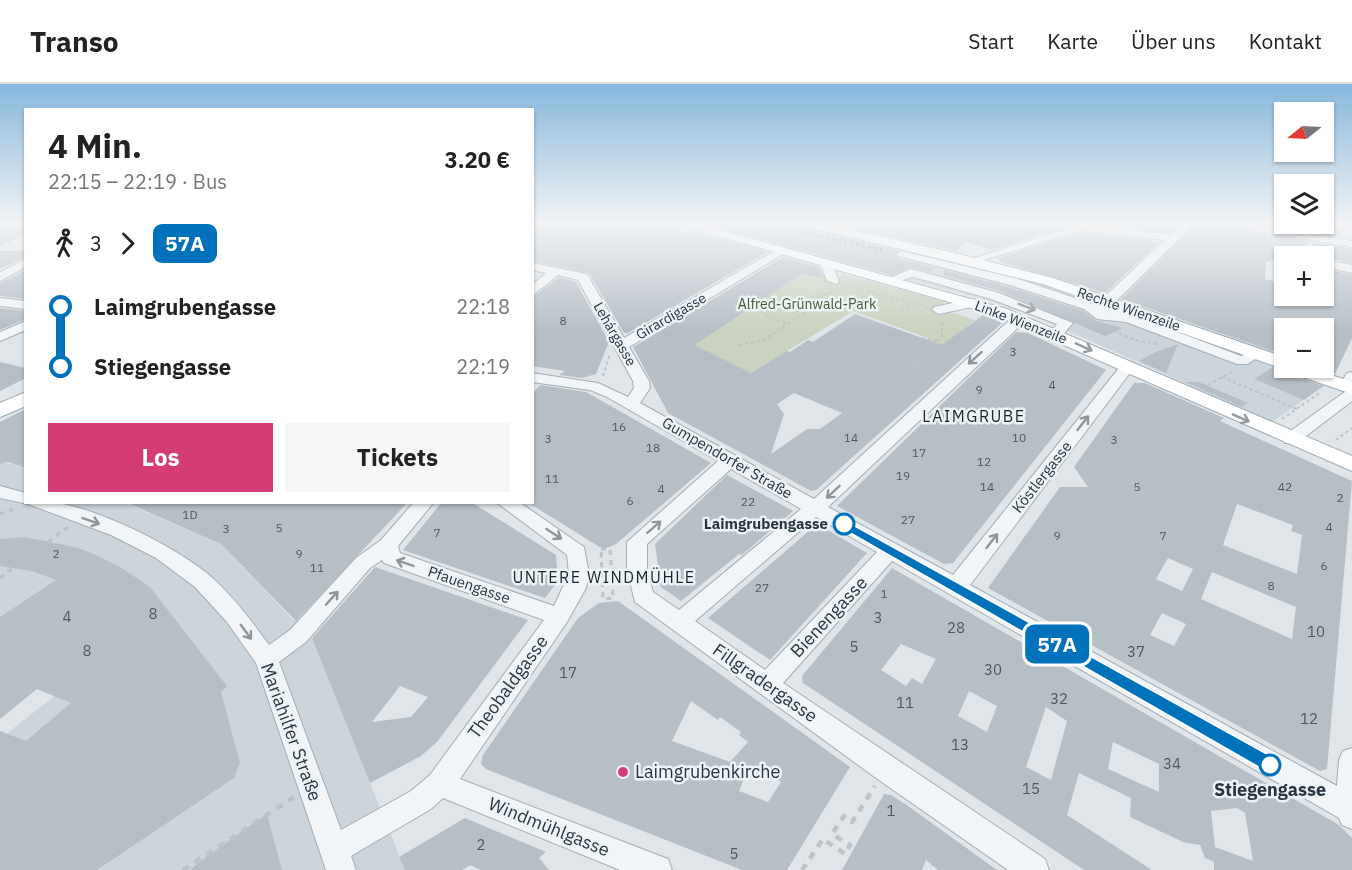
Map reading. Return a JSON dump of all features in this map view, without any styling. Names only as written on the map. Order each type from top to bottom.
[{"type":"main road","name":"Linke Wienzeile","points":[[810,259],[972,303],[1019,319],[1266,429],[1352,464]]},
{"type":"main road","name":"Rechte Wienzeile","points":[[961,259],[1108,301],[1274,360]]},
{"type":"main road","points":[[1324,378],[1352,388]]},
{"type":"main road","points":[[0,399],[24,388]]},
{"type":"main road","points":[[0,411],[24,399]]},
{"type":"street","name":"Girardigasse","points":[[622,345],[769,259]]},
{"type":"street","points":[[921,259],[1014,282],[1091,307],[1101,308],[1242,361],[1257,354]]},
{"type":"street","points":[[970,261],[977,259]]},
{"type":"street","points":[[1108,301],[1151,259]]},
{"type":"street","points":[[0,277],[24,263]]},
{"type":"street","points":[[826,263],[833,281]]},
{"type":"street","points":[[1334,265],[1352,269]]},
{"type":"street","name":"Lehárgasse","points":[[534,266],[583,277],[622,345],[642,388],[630,404]]},
{"type":"street","points":[[534,290],[555,271]]},
{"type":"street","points":[[891,280],[911,273],[995,296],[1066,322],[1056,334]]},
{"type":"street","points":[[0,302],[24,305]]},
{"type":"street","points":[[939,310],[972,303]]},
{"type":"street","points":[[679,622],[815,508],[1019,319]]},
{"type":"street","points":[[0,337],[24,326]]},
{"type":"street","name":"Köstlergasse","points":[[956,587],[1128,366]]},
{"type":"street","points":[[1352,376],[1349,383],[1352,388]]},
{"type":"street","name":"Gumpendorfer Straße","points":[[534,377],[593,386],[630,404],[1351,811]]},
{"type":"street","points":[[1291,439],[1352,394]]},
{"type":"street","name":"Fillgradergasse","points":[[730,460],[637,542],[637,570],[643,596],[885,770],[1034,870]]},
{"type":"street","name":"Mariahilfer Straße","points":[[0,492],[24,501]]},
{"type":"street","name":"Mariahilfer Straße","points":[[32,504],[118,530],[163,553],[202,582],[235,616],[266,659],[337,860]]},
{"type":"street","points":[[266,659],[298,636],[363,563],[388,545],[423,504]]},
{"type":"street","name":"Theobaldgasse","points":[[337,860],[440,784],[559,616],[575,588],[579,574],[578,552],[508,504]]},
{"type":"street","name":"Pfauengasse","points":[[388,545],[391,558],[559,616]]},
{"type":"street","name":"Bienengasse","points":[[767,684],[890,551]]},
{"type":"street","points":[[1351,811],[1352,760]]},
{"type":"street","name":"Windmühlgasse","points":[[440,784],[657,870]]},
{"type":"path","points":[[872,263],[877,259]]},
{"type":"path","points":[[833,281],[939,310],[944,329],[942,337],[910,365],[921,368]]},
{"type":"path","points":[[739,345],[762,341],[807,311],[804,302],[814,297],[831,294],[846,284]]},
{"type":"path","points":[[901,310],[913,303]]},
{"type":"path","points":[[766,315],[789,324]]},
{"type":"path","points":[[916,372],[893,363],[923,339],[937,341]]},
{"type":"path","points":[[593,386],[605,373],[611,351],[622,345]]},
{"type":"path","points":[[1205,387],[1222,377],[1299,410]]},
{"type":"path","points":[[1266,429],[1299,410],[1327,388]]},
{"type":"path","points":[[0,514],[25,504]]},
{"type":"path","points":[[48,542],[82,518]]},
{"type":"path","points":[[601,549],[610,549],[613,598],[603,599],[602,573],[601,549]]},
{"type":"path","points":[[0,578],[13,568]]},
{"type":"path","points":[[595,573],[602,573]]},
{"type":"path","points":[[802,870],[823,839],[845,854],[850,845],[832,834],[844,816],[852,822],[885,770]]},
{"type":"path","points":[[183,870],[312,785]]},
{"type":"shaded area","points":[[827,259],[960,259],[1040,281],[1274,364],[1274,378],[1328,379],[1324,386],[1272,422],[1046,321],[990,301]]},
{"type":"shaded area","points":[[0,461],[24,468],[24,504],[127,504],[221,544],[293,620],[301,622],[311,635],[405,870],[25,870],[0,749],[6,734],[98,662],[150,587],[122,568],[0,657]]},
{"type":"green space","name":"Alfred-Grünwald-Park","points":[[805,271],[837,280],[842,274],[935,299],[945,302],[939,308],[975,320],[917,370],[897,363],[928,338],[853,311],[749,374],[695,345]]},
{"type":"building","points":[[0,259],[22,259],[0,269]]},
{"type":"building","points":[[534,259],[756,259],[628,333],[624,333],[589,273],[534,261]]},
{"type":"building","points":[[780,259],[789,259],[819,267],[824,278],[801,274],[695,345],[751,373],[808,340],[813,342],[855,314],[942,345],[983,315],[1003,322],[816,490],[811,491],[668,413],[633,347]],"holes":[[[794,393],[842,413],[820,429],[807,429],[771,454],[784,414],[777,404]]]},
{"type":"building","points":[[833,259],[900,259],[936,268],[931,272],[910,267],[892,275]]},
{"type":"building","points":[[999,259],[1142,259],[1105,293],[1001,262]]},
{"type":"building","points":[[1161,259],[1273,259],[1266,262],[1265,279],[1274,281],[1274,306],[1334,306],[1334,271],[1352,275],[1352,338],[1335,374],[1334,318],[1274,318],[1274,352],[1121,299]]},
{"type":"building","points":[[1334,259],[1352,259],[1352,263],[1334,260]]},
{"type":"building","points":[[944,270],[1009,287],[1083,311],[1097,321],[1123,328],[1105,336],[1000,291],[943,275]]},
{"type":"building","points":[[24,271],[24,299],[0,296],[0,283]]},
{"type":"building","points":[[559,277],[576,282],[609,342],[596,374],[582,378],[559,375],[565,371],[534,366],[534,296]]},
{"type":"building","points":[[0,308],[24,311],[24,320],[0,330]]},
{"type":"building","points":[[1016,332],[1028,333],[1106,370],[953,563],[944,564],[837,506]]},
{"type":"building","points":[[1178,344],[1166,373],[1139,361],[1156,352]]},
{"type":"building","points":[[0,362],[24,368],[24,379],[0,391]]},
{"type":"building","points":[[1273,367],[1274,378],[1299,378],[1323,386],[1304,400],[1254,379]]},
{"type":"building","points":[[1185,382],[1199,382],[1248,403],[1242,407]]},
{"type":"building","points":[[1134,383],[1145,383],[1224,418],[1220,421],[1352,481],[1327,769],[1320,771],[988,588],[1060,487],[1088,487],[1074,467]],"holes":[[[1237,504],[1293,525],[1291,531],[1302,535],[1297,574],[1223,545]],[[1168,558],[1193,569],[1182,591],[1156,579]],[[1212,572],[1296,607],[1292,639],[1201,599]],[[1162,613],[1186,624],[1174,646],[1150,635]]]},
{"type":"building","points":[[540,385],[586,392],[711,463],[616,544],[604,549],[532,505],[534,504],[534,392]]},
{"type":"building","points":[[24,410],[24,467],[8,462],[0,464],[0,422]]},
{"type":"building","points":[[727,475],[793,511],[742,555],[739,554],[681,601],[661,587],[655,544]]},
{"type":"building","points":[[130,504],[406,504],[296,621],[221,544]]},
{"type":"building","points":[[440,504],[474,504],[556,555],[558,581],[545,598],[403,550]]},
{"type":"building","points":[[817,524],[867,553],[770,660],[708,618]]},
{"type":"building","points":[[24,537],[75,547],[94,554],[122,568],[150,587],[227,686],[221,692],[240,763],[234,778],[97,870],[0,870],[0,731],[26,741],[71,703],[37,689],[0,719],[0,617],[56,580],[32,571],[0,566],[0,539]]},
{"type":"building","points":[[375,567],[528,620],[437,742],[421,756],[370,783],[312,638]],"holes":[[[400,686],[428,697],[411,717],[372,722]]]},
{"type":"building","points":[[892,568],[1339,825],[1352,838],[1352,870],[1214,870],[1214,862],[1205,858],[1200,845],[1183,842],[1130,817],[1131,798],[1079,773],[1067,815],[1152,870],[1084,870],[803,683],[802,676]],"holes":[[[901,644],[936,659],[922,684],[912,678],[906,686],[881,670]],[[969,691],[997,706],[987,732],[958,716]],[[1046,707],[1067,721],[1051,780],[1026,767]],[[1113,742],[1159,764],[1159,792],[1108,769]],[[1237,808],[1245,813],[1253,861],[1215,847],[1211,811]]]},
{"type":"building","points":[[618,601],[850,767],[787,870],[742,870],[486,769],[481,764],[483,755],[578,618],[599,603]],"holes":[[[691,701],[718,720],[720,717],[741,732],[739,735],[748,742],[730,762],[672,741]],[[759,766],[781,782],[768,802],[739,791],[748,769]]]},
{"type":"building","points":[[884,794],[891,795],[908,806],[997,870],[938,870],[926,860],[922,870],[842,870]]},
{"type":"building","points":[[267,814],[282,870],[190,870],[210,854]]},
{"type":"building","points":[[465,818],[546,852],[539,858],[549,870],[481,870],[470,865],[462,870],[405,870],[399,857]]},
{"type":"bus line","name":"57A","points":[[844,524],[1270,765]]},
{"type":"place","name":"Laimgrubengasse","points":[[844,524]]},
{"type":"place","name":"Stiegengasse","points":[[1270,765]]},
{"type":"place","name":"Laimgrubenkirche","points":[[623,772]]},
{"type":"district","name":"LAIMGRUBE","points":[[974,416]]},
{"type":"district","name":"UNTERE WINDMÜHLE","points":[[604,577]]}]
